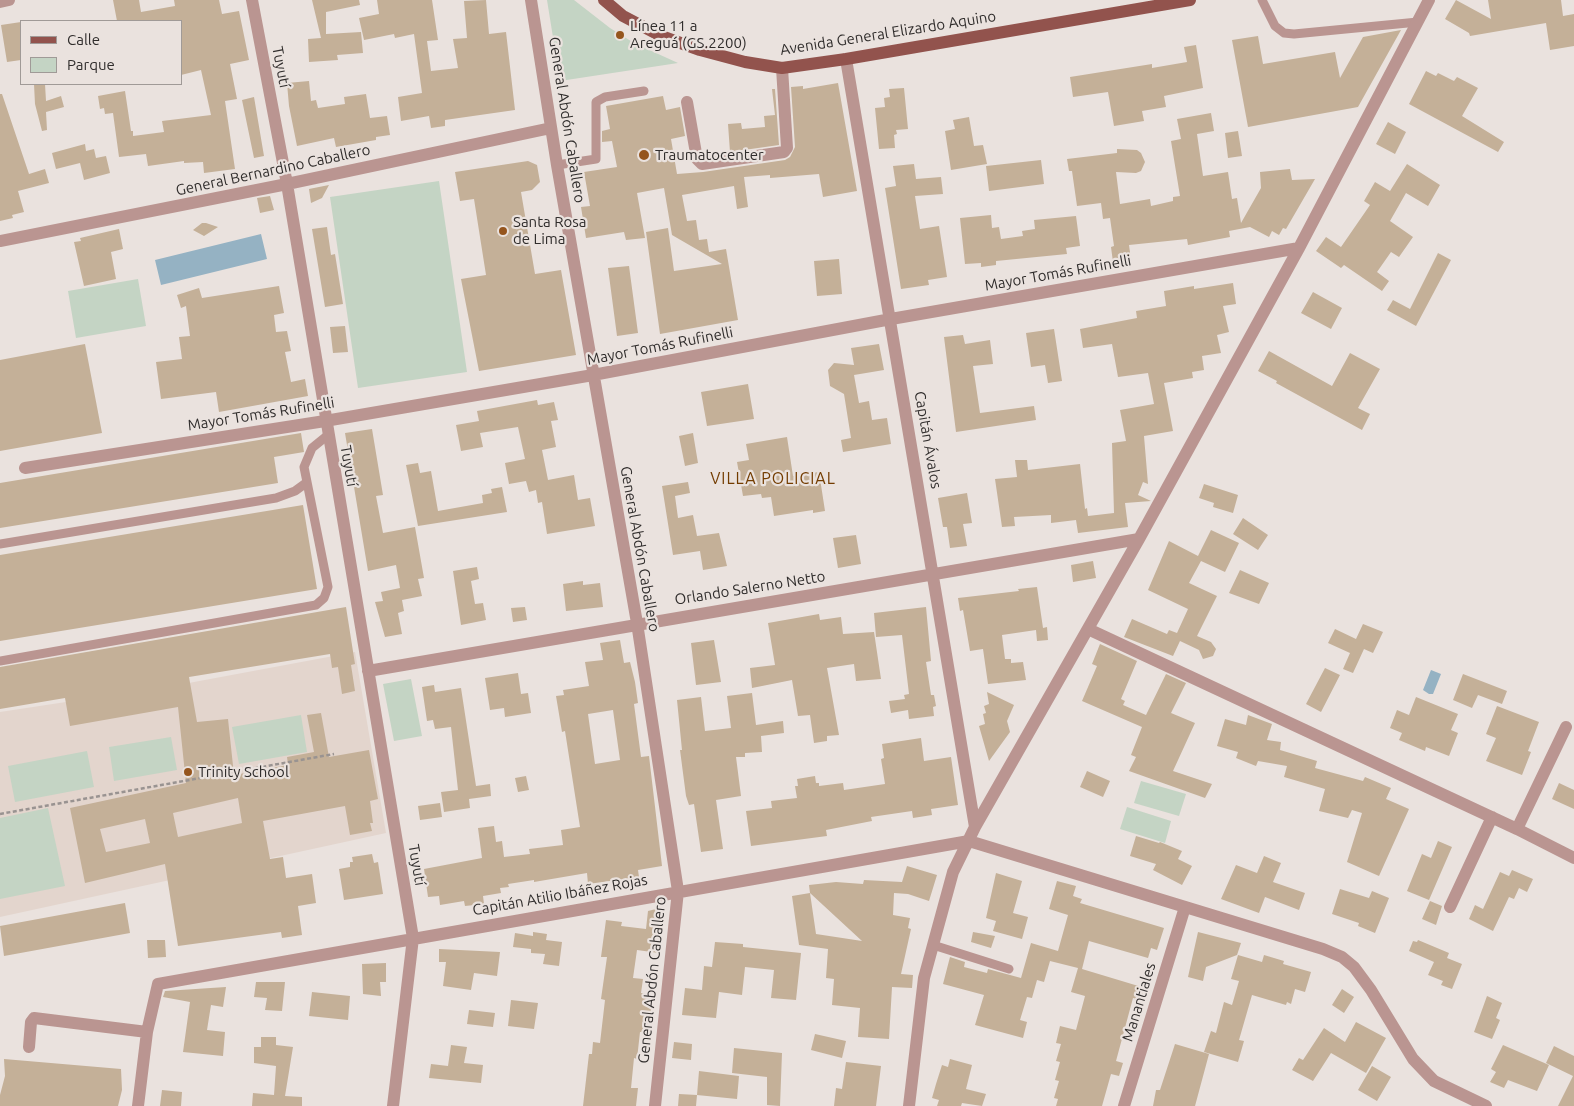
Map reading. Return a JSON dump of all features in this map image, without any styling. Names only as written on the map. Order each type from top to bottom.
[{"type":"main road","name":"Avenida General Elizardo Aquino","points":[[604,0],[623,16],[661,36],[736,60],[782,68],[846,59],[1190,0]]},
{"type":"street","points":[[0,2],[9,0]]},
{"type":"street","name":"Tuyutí","points":[[252,0],[287,184],[325,421],[413,938],[393,1106]]},
{"type":"street","name":"General Abdón Caballero","points":[[532,0],[557,165],[637,623],[678,891],[655,1106]]},
{"type":"street","points":[[908,1106],[924,978],[953,872],[975,827],[1139,539],[1299,248],[1429,0]]},
{"type":"street","name":"Capitán Ávalos","points":[[846,59],[975,827]]},
{"type":"street","points":[[687,102],[697,159],[702,164],[784,152],[787,148],[782,68]]},
{"type":"street","name":"General Bernardino Caballero","points":[[0,241],[287,184],[551,128]]},
{"type":"street","name":"Mayor Tomás Rufinelli","points":[[24,468],[325,421],[593,375],[891,319],[1299,248]]},
{"type":"street","name":"Orlando Salerno Netto","points":[[368,670],[1139,539]]},
{"type":"street","points":[[1088,629],[1492,817],[1574,858]]},
{"type":"street","points":[[1517,829],[1566,727]]},
{"type":"street","points":[[1450,907],[1492,817]]},
{"type":"street","points":[[968,841],[1323,949],[1342,957],[1354,966],[1366,982],[1412,1059],[1434,1081],[1486,1106]]},
{"type":"street","name":"Capitán Atilio Ibáñez Rojas","points":[[147,1032],[158,984],[968,841]]},
{"type":"street","name":"Manantiales","points":[[1124,1106],[1186,907]]},
{"type":"street","points":[[29,1047],[31,1022],[34,1018],[147,1032],[138,1106]]},
{"type":"lane","points":[[1262,0],[1275,26],[1284,33],[1294,34],[1418,22]]},
{"type":"lane","points":[[557,165],[596,158],[596,102],[605,97],[644,91]]},
{"type":"lane","points":[[0,661],[316,605],[324,598],[328,587],[304,467],[312,448],[328,435]]},
{"type":"lane","points":[[0,544],[276,498],[295,491],[306,482]]},
{"type":"lane","points":[[933,945],[1009,969]]},
{"type":"path","points":[[0,814],[334,754]]},
{"type":"shaded area","name":"Trinity School","points":[[355,652],[386,833],[0,917],[0,712],[178,685]]},
{"type":"green space","points":[[547,0],[574,0],[610,28],[634,43],[678,63],[560,81]]},
{"type":"green space","points":[[439,181],[467,372],[358,388],[330,197]]},
{"type":"green space","points":[[138,279],[146,326],[76,338],[68,291]]},
{"type":"green space","points":[[411,679],[422,736],[394,741],[383,684]]},
{"type":"green space","points":[[301,715],[307,752],[239,764],[232,727]]},
{"type":"green space","points":[[171,737],[177,770],[114,781],[109,747]]},
{"type":"green space","points":[[87,751],[94,787],[15,802],[8,766]]},
{"type":"green space","points":[[1141,781],[1186,794],[1179,816],[1134,803]]},
{"type":"green space","points":[[1127,807],[1171,821],[1165,843],[1120,829]]},
{"type":"green space","points":[[48,808],[65,886],[0,899],[0,818]]},
{"type":"water","points":[[261,234],[267,259],[161,285],[155,260]]},
{"type":"water","points":[[1431,670],[1441,674],[1433,694],[1429,694],[1423,690]]},
{"type":"building","points":[[113,0],[139,0],[141,12],[175,6],[174,0],[219,0],[222,14],[239,11],[249,60],[230,64],[237,99],[225,101],[235,169],[204,173],[203,162],[184,163],[184,161],[148,166],[146,154],[119,157],[113,113],[105,114],[104,108],[100,109],[98,96],[125,91],[133,136],[164,132],[162,121],[211,115],[201,70],[182,75],[182,20],[117,20]]},
{"type":"building","points":[[312,0],[359,0],[360,5],[326,12],[326,34],[361,32],[363,53],[337,55],[338,60],[309,62],[308,39],[321,38]]},
{"type":"building","points":[[377,0],[432,0],[438,40],[427,41],[431,71],[458,68],[453,39],[467,38],[464,1],[486,0],[489,34],[506,32],[515,110],[445,120],[445,126],[431,128],[429,116],[401,121],[398,97],[422,93],[414,34],[395,38],[394,34],[364,40],[359,18],[379,14]]},
{"type":"building","points":[[1456,0],[1491,19],[1488,0],[1561,0],[1563,16],[1574,14],[1574,46],[1550,50],[1546,23],[1470,36],[1469,33],[1445,19]]},
{"type":"building","points":[[20,22],[20,60],[7,62],[1,25]]},
{"type":"building","points":[[1401,30],[1358,107],[1248,127],[1232,40],[1258,36],[1263,64],[1335,52],[1340,78],[1363,37]]},
{"type":"building","points":[[1196,45],[1203,88],[1164,96],[1166,107],[1142,111],[1144,121],[1114,126],[1108,92],[1073,97],[1070,77],[1152,64],[1152,68],[1187,62],[1184,47]]},
{"type":"building","points":[[1426,71],[1436,76],[1438,73],[1454,81],[1457,77],[1478,88],[1462,116],[1504,142],[1498,152],[1409,104]]},
{"type":"building","points":[[309,81],[311,101],[316,100],[318,108],[345,104],[344,97],[366,94],[370,118],[387,116],[390,135],[376,137],[376,140],[336,147],[334,138],[297,146],[289,106],[287,83]]},
{"type":"building","points":[[838,83],[857,191],[823,197],[819,174],[770,178],[770,175],[744,177],[748,207],[737,209],[734,186],[682,195],[687,221],[696,220],[699,240],[707,239],[709,252],[726,249],[738,320],[660,334],[646,232],[668,228],[674,271],[722,264],[672,235],[664,188],[637,193],[645,238],[626,240],[624,232],[586,238],[581,207],[590,206],[584,172],[617,167],[612,141],[602,142],[602,131],[610,129],[606,106],[663,96],[666,110],[680,107],[685,136],[671,139],[677,174],[703,172],[785,160],[790,157],[795,147],[791,87],[803,86],[803,89]]},
{"type":"building","points":[[34,85],[45,85],[46,101],[61,96],[64,107],[46,112],[47,130],[42,131],[35,104]]},
{"type":"building","points":[[904,88],[908,129],[896,130],[897,134],[894,135],[895,148],[879,149],[875,108],[885,107],[884,98],[890,97],[889,89]]},
{"type":"building","points":[[772,89],[775,89],[779,145],[730,152],[728,124],[741,123],[742,129],[765,127],[764,116],[775,115]]},
{"type":"building","points":[[0,94],[2,94],[29,174],[45,169],[49,183],[18,191],[24,212],[12,215],[13,218],[0,221]]},
{"type":"building","points":[[254,97],[264,156],[254,158],[242,100]]},
{"type":"building","points":[[1211,113],[1214,131],[1197,134],[1203,176],[1228,172],[1232,199],[1237,198],[1241,223],[1261,188],[1260,172],[1290,169],[1292,180],[1315,179],[1286,229],[1283,228],[1279,235],[1272,231],[1269,237],[1250,227],[1229,231],[1230,237],[1188,245],[1187,239],[1129,245],[1131,260],[1113,262],[1111,247],[1114,246],[1110,218],[1103,219],[1101,203],[1077,206],[1072,171],[1069,171],[1067,159],[1117,153],[1117,149],[1137,150],[1141,153],[1145,162],[1141,171],[1136,173],[1116,172],[1120,204],[1150,199],[1151,206],[1173,201],[1173,197],[1180,196],[1171,141],[1181,139],[1177,119]]},
{"type":"building","points":[[969,117],[974,146],[983,145],[987,164],[951,170],[945,131],[955,129],[953,120]]},
{"type":"building","points":[[1388,122],[1406,132],[1395,154],[1376,144]]},
{"type":"building","points":[[1238,131],[1242,156],[1228,158],[1225,133]]},
{"type":"building","points":[[85,144],[86,151],[94,149],[96,158],[106,156],[110,173],[84,180],[80,163],[56,169],[52,153]]},
{"type":"building","points":[[1041,160],[1044,184],[989,191],[986,166]]},
{"type":"building","points":[[528,161],[537,165],[540,182],[532,190],[521,192],[535,274],[561,270],[576,355],[479,371],[461,279],[486,275],[474,199],[460,201],[455,172]]},
{"type":"building","points":[[914,164],[916,179],[941,177],[943,194],[915,196],[920,229],[939,226],[947,277],[928,280],[929,285],[901,289],[885,188],[896,186],[893,166]]},
{"type":"building","points":[[1407,164],[1440,185],[1428,206],[1406,193],[1390,221],[1413,237],[1399,257],[1391,252],[1377,272],[1389,281],[1382,291],[1344,265],[1341,268],[1316,251],[1326,237],[1341,247],[1370,205],[1364,201],[1375,182],[1390,191]]},
{"type":"building","points":[[329,185],[322,198],[311,203],[309,189]]},
{"type":"building","points":[[270,196],[274,210],[260,213],[257,198]]},
{"type":"building","points":[[991,215],[992,228],[999,227],[1001,239],[1023,236],[1022,231],[1035,229],[1034,220],[1076,216],[1080,246],[1066,248],[1067,254],[996,261],[996,265],[981,267],[981,263],[965,264],[960,218]]},
{"type":"building","points":[[202,223],[218,227],[204,236],[193,230]]},
{"type":"building","points":[[327,227],[331,255],[335,254],[343,304],[325,307],[312,229]]},
{"type":"building","points":[[119,229],[123,249],[111,252],[116,279],[84,286],[74,242],[81,241],[80,238]]},
{"type":"building","points":[[1438,253],[1451,260],[1416,326],[1387,310],[1393,300],[1410,309]]},
{"type":"building","points":[[839,259],[842,294],[817,296],[814,261]]},
{"type":"building","points":[[629,266],[638,333],[617,336],[608,268]]},
{"type":"building","points":[[1233,283],[1236,304],[1223,306],[1229,332],[1217,335],[1221,353],[1202,356],[1204,370],[1192,372],[1193,378],[1164,383],[1173,431],[1144,436],[1148,484],[1143,482],[1138,495],[1151,501],[1125,503],[1128,527],[1078,533],[1076,520],[1051,523],[1051,515],[1014,517],[1015,526],[1002,527],[995,479],[1017,477],[1015,460],[1027,460],[1028,470],[1080,464],[1085,509],[1087,508],[1088,516],[1114,513],[1112,443],[1126,441],[1120,410],[1154,404],[1148,373],[1118,377],[1112,344],[1083,348],[1080,329],[1137,318],[1136,311],[1166,306],[1164,291],[1194,286],[1194,289]]},
{"type":"building","points":[[279,286],[284,313],[274,315],[276,332],[287,331],[291,351],[285,352],[291,382],[305,379],[308,396],[219,412],[216,392],[161,399],[156,362],[182,359],[179,337],[190,336],[186,306],[181,308],[177,295],[199,288],[202,298]]},
{"type":"building","points":[[1313,292],[1342,308],[1331,329],[1301,313]]},
{"type":"building","points":[[345,326],[348,352],[333,353],[330,327]]},
{"type":"building","points":[[1054,329],[1062,381],[1048,383],[1045,365],[1031,367],[1026,333]]},
{"type":"building","points":[[963,335],[965,344],[990,340],[993,364],[973,366],[980,413],[1034,406],[1036,420],[956,432],[944,337]]},
{"type":"building","points":[[85,344],[102,433],[0,451],[0,360]]},
{"type":"building","points":[[879,344],[884,370],[854,375],[859,403],[869,401],[872,420],[887,418],[891,444],[843,452],[841,440],[851,438],[844,394],[830,386],[828,370],[834,363],[854,365],[851,348]]},
{"type":"building","points":[[1269,351],[1332,386],[1350,353],[1380,369],[1358,408],[1370,414],[1362,430],[1276,383],[1277,381],[1258,371]]},
{"type":"building","points":[[748,384],[754,419],[707,426],[701,392]]},
{"type":"building","points":[[537,400],[538,405],[554,402],[558,420],[551,421],[556,447],[542,450],[548,480],[574,475],[578,500],[590,498],[595,526],[547,534],[542,502],[538,503],[536,490],[529,492],[526,481],[509,484],[505,463],[525,459],[518,427],[480,433],[483,447],[461,451],[456,425],[479,421],[477,411]]},
{"type":"building","points":[[372,429],[383,495],[376,496],[383,533],[415,527],[424,578],[418,579],[422,596],[402,600],[404,611],[398,613],[402,634],[385,637],[375,602],[383,601],[381,592],[400,588],[396,565],[368,571],[345,433]]},
{"type":"building","points":[[301,433],[304,452],[274,457],[278,483],[0,528],[0,483]]},
{"type":"building","points":[[693,433],[698,463],[685,466],[679,436]]},
{"type":"building","points":[[787,437],[793,476],[819,472],[825,511],[813,513],[813,510],[774,516],[771,497],[762,498],[761,494],[743,496],[737,462],[749,460],[746,444]]},
{"type":"building","points":[[418,463],[420,473],[431,471],[438,511],[483,503],[482,495],[492,493],[491,489],[502,487],[507,512],[418,526],[406,465]]},
{"type":"building","points":[[688,482],[690,493],[675,496],[678,518],[693,515],[697,536],[719,533],[727,566],[703,570],[700,551],[673,555],[662,486]]},
{"type":"building","points":[[1204,484],[1238,495],[1233,513],[1213,507],[1214,503],[1199,498]]},
{"type":"building","points":[[967,493],[972,523],[963,524],[967,546],[950,548],[947,527],[943,527],[938,498]]},
{"type":"building","points":[[303,505],[317,589],[0,641],[0,555]]},
{"type":"building","points":[[1243,518],[1268,535],[1258,550],[1233,534]]},
{"type":"building","points":[[1211,530],[1239,543],[1225,572],[1201,561],[1189,583],[1217,596],[1197,636],[1211,642],[1216,649],[1213,656],[1203,659],[1199,650],[1180,641],[1173,656],[1124,637],[1132,619],[1167,634],[1169,630],[1177,633],[1188,609],[1148,590],[1169,541],[1198,556]]},
{"type":"building","points":[[856,535],[861,564],[838,568],[833,538]]},
{"type":"building","points":[[1093,561],[1096,578],[1073,582],[1071,565]]},
{"type":"building","points":[[477,567],[479,579],[471,581],[475,604],[483,603],[486,620],[461,625],[453,571]]},
{"type":"building","points":[[1240,570],[1269,583],[1259,604],[1229,593]]},
{"type":"building","points":[[583,581],[583,585],[600,583],[603,607],[566,611],[563,584]]},
{"type":"building","points":[[1037,587],[1043,628],[1047,627],[1048,640],[1037,641],[1036,630],[1002,635],[1005,659],[1011,659],[1011,663],[1023,662],[1026,680],[988,684],[983,649],[970,651],[963,610],[960,611],[958,598]]},
{"type":"building","points":[[346,607],[355,664],[351,665],[355,691],[342,694],[338,667],[332,668],[330,654],[189,677],[197,722],[228,719],[234,775],[288,765],[287,757],[314,752],[307,715],[321,713],[329,757],[369,750],[378,799],[370,801],[373,823],[370,823],[372,831],[350,835],[345,806],[263,821],[270,859],[283,857],[286,878],[312,874],[316,903],[298,906],[302,935],[282,938],[281,932],[178,946],[165,864],[85,883],[70,808],[186,783],[178,707],[70,726],[65,698],[0,709],[0,667]],"holes":[[[238,798],[242,823],[178,837],[173,813]],[[145,819],[150,843],[106,852],[100,829]]]},
{"type":"building","points":[[525,607],[527,620],[513,622],[511,608]]},
{"type":"building","points":[[926,607],[931,661],[926,662],[931,695],[934,695],[936,706],[933,707],[934,716],[909,719],[908,710],[891,713],[889,701],[905,699],[904,695],[909,694],[902,635],[876,637],[874,613]]},
{"type":"building","points":[[819,614],[820,620],[841,617],[843,634],[874,632],[881,679],[856,681],[854,664],[827,668],[839,735],[827,736],[827,741],[814,743],[810,715],[798,716],[792,680],[752,688],[750,668],[775,665],[768,623]]},
{"type":"building","points":[[1363,624],[1383,632],[1373,653],[1364,649],[1353,673],[1343,669],[1350,653],[1328,643],[1335,629],[1356,639]]},
{"type":"building","points":[[620,640],[624,663],[630,662],[638,703],[634,704],[641,757],[649,756],[662,866],[638,870],[639,877],[588,884],[587,873],[534,882],[534,880],[508,884],[509,887],[500,888],[501,893],[483,896],[484,904],[465,906],[464,901],[440,905],[439,896],[428,897],[424,869],[482,858],[478,828],[494,826],[496,842],[502,841],[504,857],[530,854],[529,849],[563,845],[561,830],[580,827],[565,731],[562,732],[556,696],[564,695],[563,690],[589,686],[585,662],[603,660],[600,643]],"holes":[[[613,710],[620,760],[595,764],[588,714]]]},
{"type":"building","points":[[714,640],[721,682],[696,685],[691,643]]},
{"type":"building","points":[[1100,644],[1137,661],[1121,699],[1125,701],[1123,705],[1146,715],[1166,674],[1186,683],[1171,713],[1195,723],[1173,771],[1212,784],[1205,798],[1129,771],[1136,757],[1131,755],[1142,727],[1082,701],[1097,666],[1092,664]]},
{"type":"building","points":[[1325,668],[1340,675],[1321,712],[1306,704]]},
{"type":"building","points":[[518,673],[521,694],[528,693],[531,713],[505,717],[504,708],[490,710],[485,678]]},
{"type":"building","points":[[1463,674],[1507,691],[1502,704],[1478,695],[1472,708],[1453,700]]},
{"type":"building","points":[[434,685],[435,692],[461,688],[476,786],[490,784],[491,796],[469,799],[470,808],[444,812],[441,792],[458,790],[451,727],[435,729],[433,720],[427,721],[422,687]]},
{"type":"building","points":[[987,692],[1014,705],[1007,721],[1010,732],[989,761],[979,726],[985,724],[983,714],[986,713],[984,706],[989,704]]},
{"type":"building","points":[[752,693],[756,725],[783,721],[784,733],[761,736],[762,752],[745,753],[745,757],[736,757],[741,796],[716,800],[723,849],[701,852],[694,804],[689,805],[686,796],[680,750],[682,750],[677,700],[701,697],[705,731],[731,728],[727,696]]},
{"type":"building","points":[[1416,697],[1458,714],[1451,730],[1458,733],[1449,756],[1426,747],[1425,751],[1399,740],[1402,733],[1390,728],[1397,710],[1409,715]]},
{"type":"building","points":[[1497,706],[1539,722],[1528,751],[1531,752],[1522,775],[1486,761],[1496,738],[1486,734]]},
{"type":"building","points":[[1248,715],[1272,724],[1267,740],[1281,742],[1280,750],[1317,761],[1315,768],[1363,781],[1365,777],[1391,788],[1386,799],[1409,809],[1379,876],[1347,862],[1362,813],[1352,810],[1348,818],[1319,811],[1325,789],[1284,777],[1287,766],[1258,761],[1256,766],[1236,758],[1238,752],[1217,746],[1225,719],[1246,725]]},
{"type":"building","points":[[921,738],[924,761],[951,757],[958,805],[931,809],[932,815],[913,818],[912,811],[871,817],[872,821],[826,830],[827,836],[751,846],[746,811],[772,808],[771,801],[797,798],[795,786],[798,786],[797,779],[815,776],[816,783],[819,783],[819,786],[843,783],[844,790],[885,784],[881,759],[884,758],[882,744]]},
{"type":"building","points":[[1087,771],[1110,781],[1103,797],[1080,787]]},
{"type":"building","points":[[526,776],[529,790],[518,792],[515,778]]},
{"type":"building","points":[[1559,783],[1574,790],[1574,809],[1552,799]]},
{"type":"building","points":[[440,803],[442,817],[420,820],[418,806]]},
{"type":"building","points":[[1136,836],[1160,842],[1182,851],[1178,859],[1192,866],[1182,885],[1153,870],[1156,864],[1130,856]]},
{"type":"building","points":[[1438,841],[1452,847],[1429,900],[1407,891],[1422,854],[1431,858]]},
{"type":"building","points":[[372,854],[374,863],[378,862],[383,894],[344,900],[339,869],[350,867],[350,862],[353,862],[352,857]]},
{"type":"building","points":[[1264,856],[1281,863],[1273,882],[1305,893],[1299,910],[1265,897],[1259,913],[1221,899],[1236,865],[1257,873]]},
{"type":"building","points":[[907,866],[937,875],[929,901],[908,894],[894,893],[893,915],[910,918],[908,928],[911,929],[901,974],[913,975],[912,988],[892,987],[889,1039],[858,1037],[860,1008],[832,1005],[834,979],[826,978],[828,949],[799,945],[792,896],[810,893],[809,885],[836,882],[863,884],[864,880],[902,882]],"holes":[[[810,893],[862,941],[816,934]]]},
{"type":"building","points":[[1512,870],[1533,879],[1527,892],[1519,888],[1514,899],[1509,897],[1493,931],[1469,919],[1475,905],[1483,909],[1500,872],[1509,876]]},
{"type":"building","points":[[996,873],[1022,881],[1013,913],[1028,917],[1022,939],[993,931],[996,921],[986,918]]},
{"type":"building","points":[[1057,881],[1076,886],[1073,896],[1082,899],[1080,903],[1164,928],[1157,950],[1151,948],[1148,958],[1089,941],[1082,969],[1145,988],[1141,1000],[1133,998],[1116,1061],[1123,1063],[1119,1076],[1111,1074],[1102,1106],[1056,1106],[1058,1099],[1054,1098],[1059,1081],[1055,1080],[1060,1062],[1056,1061],[1061,1044],[1056,1043],[1060,1026],[1076,1030],[1085,996],[1071,992],[1078,968],[1050,961],[1044,982],[1037,980],[1032,998],[1027,997],[1020,1020],[1027,1022],[1023,1038],[975,1025],[984,995],[943,984],[950,957],[965,962],[964,967],[987,973],[988,969],[1021,978],[1031,943],[1058,951],[1068,915],[1049,909]]},
{"type":"building","points":[[1340,889],[1369,898],[1372,891],[1389,898],[1375,933],[1358,926],[1359,923],[1332,914]]},
{"type":"building","points":[[1430,901],[1442,906],[1436,925],[1422,919]]},
{"type":"building","points":[[125,903],[130,933],[4,956],[0,926]]},
{"type":"building","points":[[656,909],[665,915],[659,953],[637,950],[633,978],[643,979],[641,993],[654,994],[648,1025],[644,1025],[643,1032],[640,1032],[637,1059],[634,1058],[631,1088],[638,1088],[636,1106],[583,1106],[589,1054],[592,1054],[593,1042],[600,1043],[605,1000],[601,999],[607,957],[601,957],[606,920],[622,922],[621,926],[646,929],[648,911]]},
{"type":"building","points":[[533,932],[547,934],[546,940],[562,942],[559,966],[543,964],[545,954],[531,953],[531,949],[513,947],[515,933],[533,936]]},
{"type":"building","points":[[973,932],[995,936],[991,948],[971,942]]},
{"type":"building","points":[[1198,932],[1241,943],[1237,955],[1206,967],[1203,981],[1188,977]]},
{"type":"building","points":[[147,940],[165,940],[166,957],[148,958]]},
{"type":"building","points":[[1418,940],[1449,953],[1447,958],[1462,964],[1452,989],[1441,985],[1443,981],[1428,975],[1434,962],[1409,951],[1413,941],[1417,942]]},
{"type":"building","points":[[715,942],[743,944],[743,947],[801,953],[796,1000],[771,998],[774,970],[745,967],[742,995],[719,992],[716,1018],[682,1015],[685,988],[702,990],[704,966],[712,967]]},
{"type":"building","points":[[439,949],[500,952],[497,976],[474,973],[471,990],[443,986],[446,962],[439,962]]},
{"type":"building","points":[[1238,955],[1262,962],[1264,955],[1284,961],[1283,964],[1311,972],[1305,992],[1295,989],[1291,1004],[1287,1002],[1286,1005],[1252,995],[1239,1040],[1244,1041],[1238,1062],[1204,1052],[1211,1031],[1216,1033],[1224,1002],[1232,1005],[1239,981],[1231,979]]},
{"type":"building","points":[[386,963],[386,982],[380,982],[381,996],[363,994],[362,964]]},
{"type":"building","points":[[256,982],[285,982],[282,1011],[265,1010],[267,998],[254,997]]},
{"type":"building","points":[[226,987],[223,1007],[211,1005],[207,1030],[225,1032],[223,1056],[183,1052],[190,1002],[163,997],[165,991]]},
{"type":"building","points":[[1342,989],[1354,997],[1344,1013],[1332,1005]]},
{"type":"building","points":[[312,992],[350,996],[348,1020],[309,1016]]},
{"type":"building","points":[[1487,996],[1502,1003],[1496,1018],[1500,1020],[1492,1039],[1474,1032]]},
{"type":"building","points":[[511,1000],[538,1003],[534,1029],[508,1026]]},
{"type":"building","points":[[469,1010],[495,1013],[493,1027],[467,1024]]},
{"type":"building","points":[[1356,1022],[1386,1038],[1366,1073],[1331,1053],[1313,1081],[1292,1070],[1299,1058],[1303,1060],[1324,1028],[1345,1042]]},
{"type":"building","points":[[815,1034],[846,1041],[842,1058],[811,1050]]},
{"type":"building","points":[[261,1037],[276,1037],[276,1045],[293,1047],[285,1096],[302,1097],[302,1106],[252,1106],[253,1093],[274,1095],[276,1066],[254,1063],[254,1047],[261,1047]]},
{"type":"building","points":[[674,1042],[692,1044],[691,1060],[672,1058]]},
{"type":"building","points":[[1175,1044],[1209,1054],[1195,1106],[1153,1106],[1156,1090],[1160,1090]]},
{"type":"building","points":[[451,1045],[467,1047],[464,1063],[483,1065],[481,1083],[429,1078],[431,1064],[448,1066]]},
{"type":"building","points":[[1503,1045],[1549,1065],[1537,1091],[1508,1080],[1504,1088],[1490,1082],[1496,1072],[1491,1069]]},
{"type":"building","points":[[1554,1046],[1574,1056],[1574,1106],[1558,1106],[1573,1076],[1546,1063]]},
{"type":"building","points":[[734,1048],[782,1053],[780,1106],[767,1105],[767,1077],[732,1073]]},
{"type":"building","points":[[4,1059],[121,1069],[122,1090],[118,1106],[0,1106],[0,1095],[5,1076]]},
{"type":"building","points":[[950,1059],[972,1065],[966,1089],[986,1094],[982,1106],[962,1103],[961,1106],[937,1106],[939,1100],[932,1098],[942,1065],[948,1067]]},
{"type":"building","points":[[846,1062],[881,1066],[876,1106],[834,1106],[836,1088],[842,1089]]},
{"type":"building","points":[[1372,1066],[1391,1077],[1377,1101],[1358,1090]]},
{"type":"building","points":[[699,1071],[739,1076],[737,1099],[697,1095]]},
{"type":"building","points":[[162,1090],[182,1092],[181,1106],[160,1106]]},
{"type":"building","points":[[679,1094],[697,1095],[696,1106],[678,1106]]},
{"type":"place","name":"Línea 11 a Areguá (GS.2200)","points":[[620,35]]},
{"type":"place","name":"Traumatocenter","points":[[644,155]]},
{"type":"place","name":"Santa Rosa de Lima","points":[[503,231]]},
{"type":"place","name":"Trinity School","points":[[188,772]]},
{"type":"district","name":"VILLA POLICIAL","points":[[773,479]]}]
